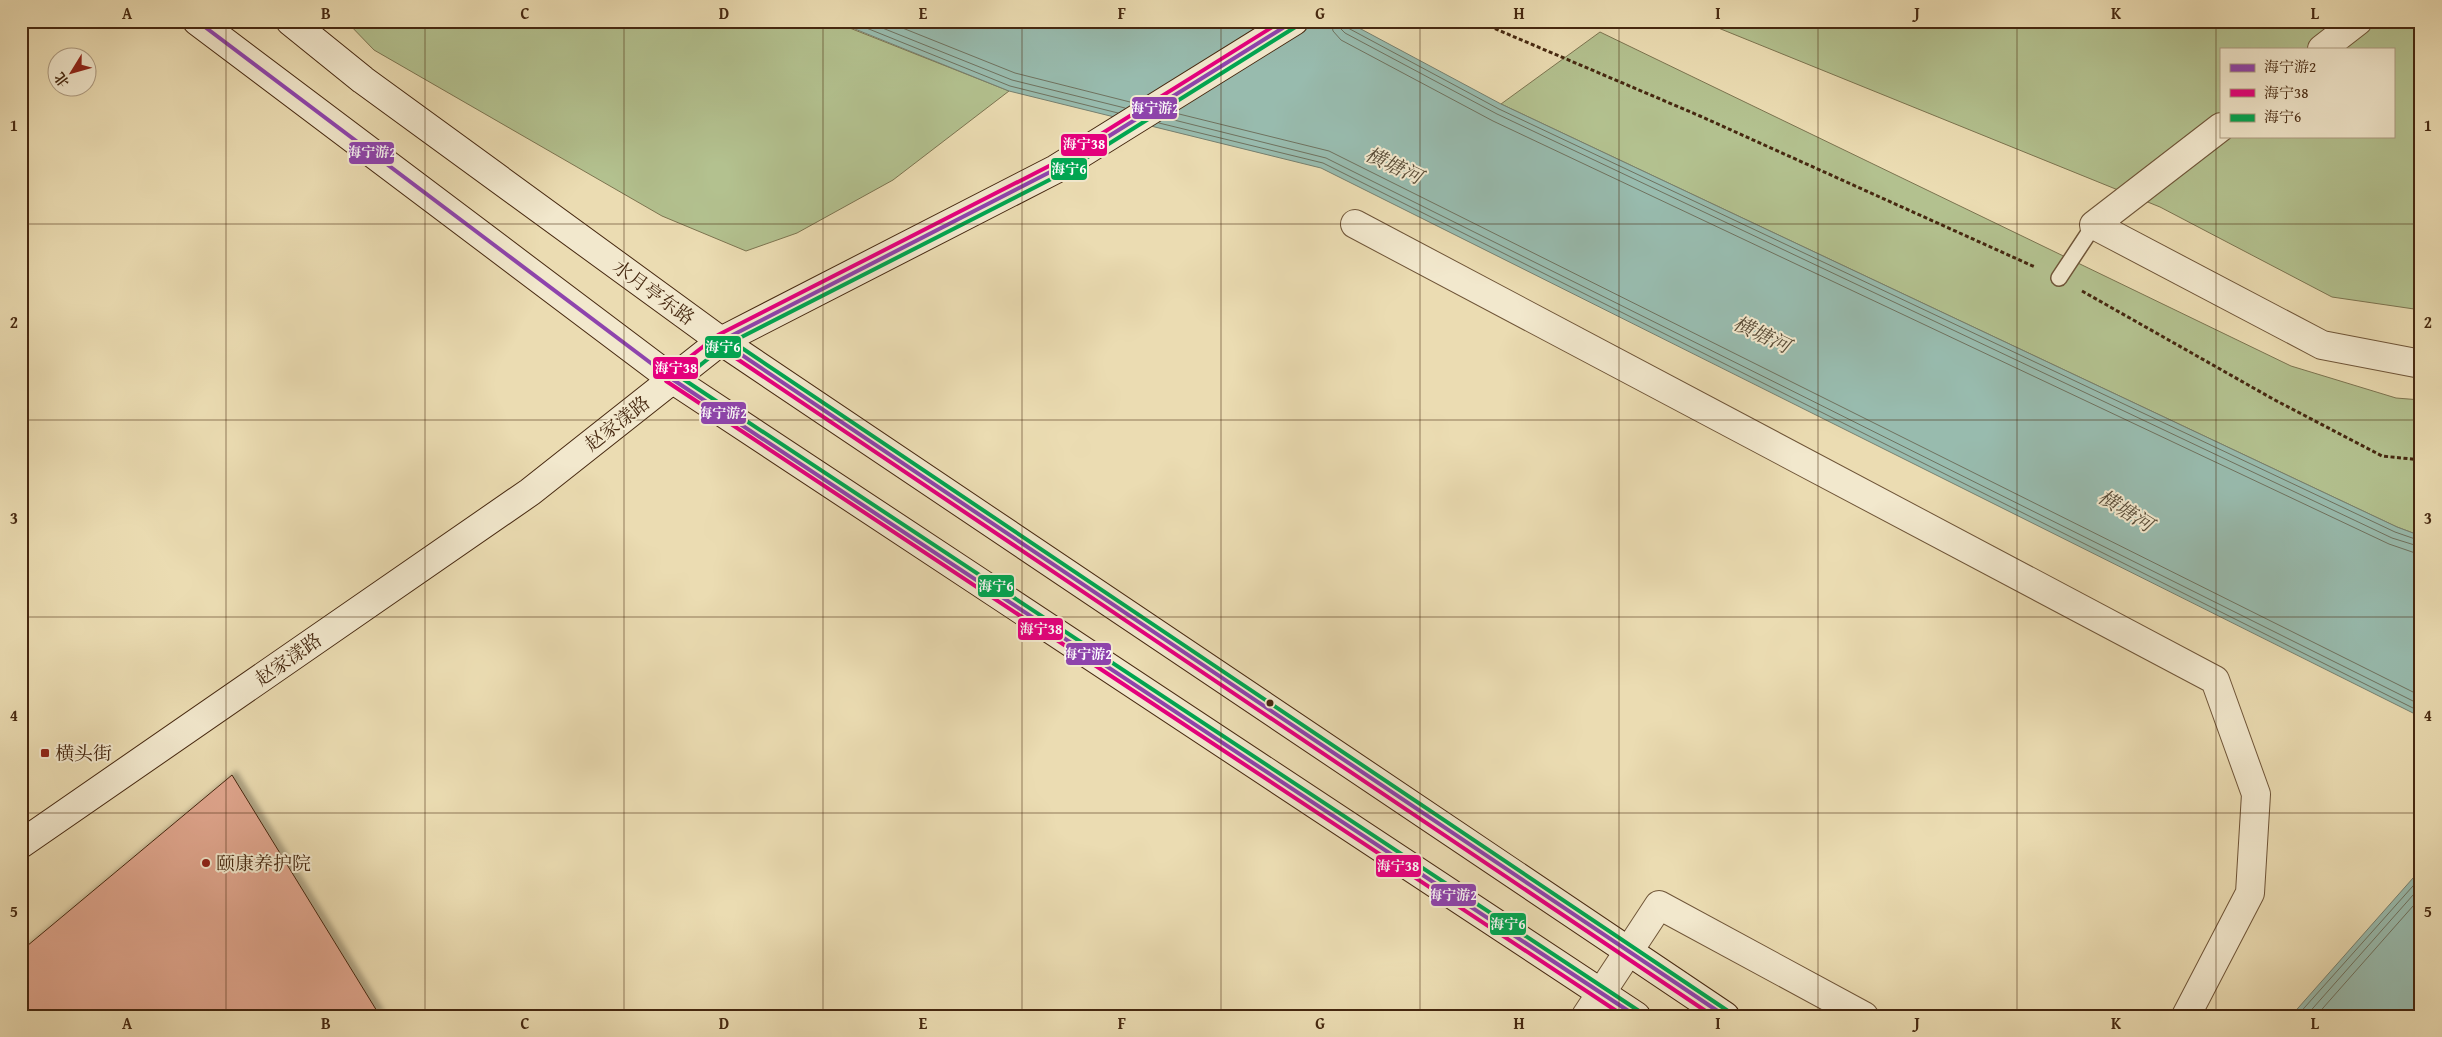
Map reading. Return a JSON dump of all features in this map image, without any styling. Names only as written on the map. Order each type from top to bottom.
[{"type":"main road","points":[[197,21],[672,379],[1636,1016]]},
{"type":"main road","name":"水月亭东路","points":[[290,21],[363,80],[721,341],[1725,1016]]},
{"type":"main road","points":[[2323,48],[2358,21]]},
{"type":"main road","name":"赵家漾路","points":[[21,844],[530,492],[721,341],[1056,169],[1288,26]]},
{"type":"main road","points":[[2220,128],[2094,225],[2322,345],[2421,364]]},
{"type":"main road","points":[[1354,224],[2214,680],[2256,794],[2250,893],[2186,1016]]},
{"type":"main road","points":[[1586,1016],[1659,905],[1864,1016]]},
{"type":"lane","points":[[2059,278],[2094,225]]},
{"type":"path","points":[[1477,21],[1700,116],[2059,278],[2273,399],[2382,456],[2421,460]]},
{"type":"green space","points":[[346,21],[832,21],[1009,91],[893,180],[797,233],[746,251],[662,216],[374,50]]},
{"type":"green space","points":[[1701,21],[2421,21],[2421,310],[2332,297],[2160,207]]},
{"type":"green space","points":[[1600,32],[2291,366],[2396,398],[2421,400],[2421,536],[2397,527],[1501,104]]},
{"type":"water","name":"横塘河","points":[[835,21],[1346,21],[1501,104],[2397,527],[2421,536],[2421,717],[1321,168],[1009,91]]},
{"type":"water","points":[[2421,869],[2421,1016],[2291,1016]]},
{"type":"building","name":"颐康养护院","points":[[232,775],[380,1016],[21,1016],[21,951]]},
{"type":"transit line","name":"海宁游2","points":[[197,21],[672,379],[1636,1016]]},
{"type":"transit line","name":"海宁38","points":[[1282,21],[1053,164],[718,335],[668,374],[666,381],[1624,1016]]},
{"type":"transit line","name":"海宁游2","points":[[721,341],[1056,169],[1294,21]]},
{"type":"transit line","name":"海宁6","points":[[1297,26],[1059,175],[724,346],[683,379],[1639,1011]]},
{"type":"transit line","name":"海宁6","points":[[724,336],[1728,1011]]},
{"type":"transit line","name":"海宁游2","points":[[721,341],[1725,1016]]},
{"type":"transit line","name":"海宁38","points":[[718,346],[1713,1016]]},
{"type":"place","name":"横头街","points":[[45,753]]},
{"type":"place","name":"颐康养护院","points":[[206,863]]}]
